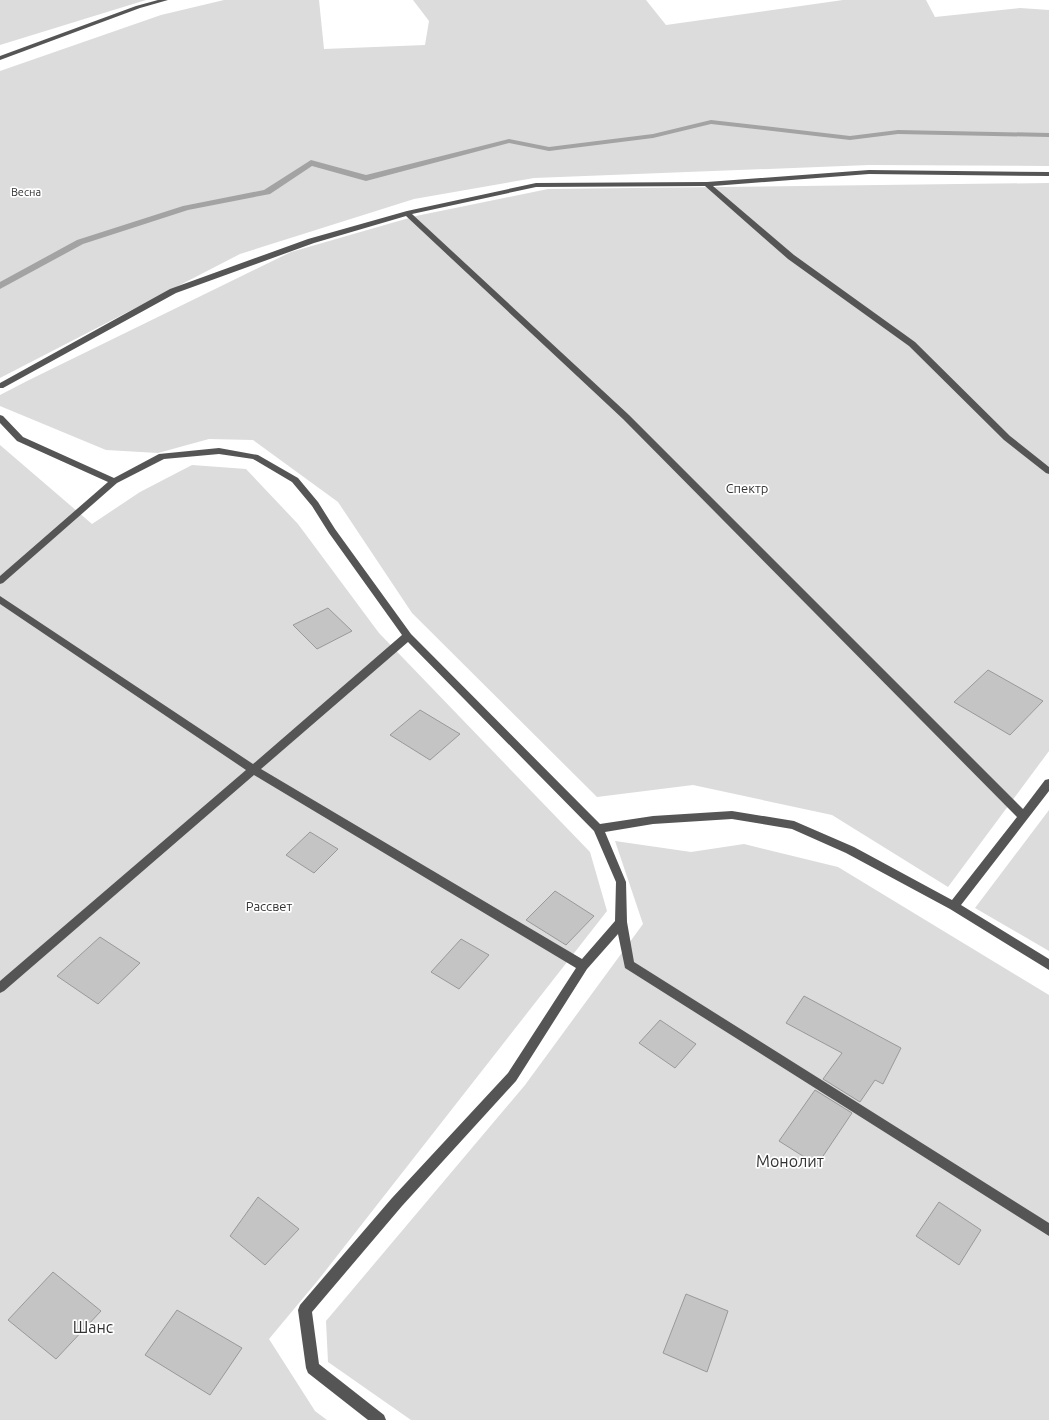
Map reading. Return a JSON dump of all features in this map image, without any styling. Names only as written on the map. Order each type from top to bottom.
[{"type":"lane","points":[[0,58],[138,7],[165,0]]},
{"type":"lane","points":[[0,386],[174,291],[311,241],[407,213],[536,185],[707,184],[869,172],[1049,174]]},
{"type":"lane","points":[[707,184],[791,257],[912,344],[1007,438],[1049,471]]},
{"type":"lane","points":[[407,213],[626,417],[1024,817]]},
{"type":"lane","points":[[0,418],[20,439],[114,481]]},
{"type":"lane","points":[[0,581],[114,481],[162,456],[219,451],[255,457],[295,480],[315,504],[332,532],[408,636],[598,829],[621,882],[621,922],[629,964],[1049,1230]]},
{"type":"lane","points":[[0,599],[252,769],[583,966]]},
{"type":"lane","points":[[0,988],[252,769],[408,636]]},
{"type":"lane","points":[[954,906],[1049,783]]},
{"type":"lane","points":[[598,829],[653,820],[732,815],[794,825],[850,850],[954,906],[1049,965]]},
{"type":"lane","points":[[379,1420],[313,1368],[305,1310],[397,1202],[512,1077],[583,966],[621,922]]},
{"type":"green space","points":[[0,0],[146,0],[0,45]]},
{"type":"green space","name":"Весна","points":[[224,0],[319,0],[324,49],[425,45],[429,21],[413,0],[646,0],[666,25],[843,0],[926,0],[935,17],[1020,8],[1049,10],[1049,166],[869,165],[534,178],[414,199],[240,254],[0,378],[0,71],[161,15]]},
{"type":"green space","name":"Спектр","points":[[1049,183],[1049,751],[948,887],[832,815],[693,785],[597,797],[412,613],[338,502],[253,440],[209,439],[158,453],[106,450],[0,406],[0,395],[291,252],[416,216],[548,189]]},
{"type":"green space","name":"Рассвет","points":[[0,445],[92,524],[140,492],[192,465],[246,469],[298,524],[379,633],[590,852],[607,911],[319,1279],[269,1339],[315,1411],[327,1420],[0,1420]]},
{"type":"green space","points":[[1049,810],[1049,951],[975,908]]},
{"type":"green space","name":"Монолит","points":[[615,841],[691,852],[744,844],[838,867],[1049,995],[1049,1420],[411,1420],[328,1362],[326,1321],[525,1085],[643,924]]},
{"type":"building","points":[[328,608],[352,631],[317,649],[293,625]]},
{"type":"building","points":[[988,670],[1043,701],[1010,735],[954,702]]},
{"type":"building","points":[[420,710],[460,734],[430,760],[390,735]]},
{"type":"building","points":[[310,832],[338,849],[314,873],[286,855]]},
{"type":"building","points":[[555,891],[594,916],[566,945],[526,920]]},
{"type":"building","points":[[100,937],[140,963],[98,1004],[57,976]]},
{"type":"building","points":[[461,939],[489,955],[459,989],[431,972]]},
{"type":"building","points":[[804,996],[901,1048],[883,1084],[875,1080],[860,1102],[823,1079],[842,1053],[786,1023]]},
{"type":"building","points":[[660,1020],[696,1044],[675,1068],[639,1043]]},
{"type":"building","points":[[815,1090],[852,1113],[817,1165],[779,1141]]},
{"type":"building","points":[[258,1197],[299,1229],[265,1265],[230,1236]]},
{"type":"building","points":[[939,1202],[981,1230],[959,1265],[916,1236]]},
{"type":"building","points":[[53,1272],[101,1311],[56,1359],[8,1320]]},
{"type":"building","points":[[686,1294],[728,1311],[707,1372],[663,1353]]},
{"type":"building","points":[[177,1310],[242,1348],[210,1395],[145,1355]]},
{"type":"waterway","points":[[0,286],[80,242],[186,208],[267,192],[311,163],[366,178],[509,141],[549,149],[653,136],[711,122],[850,138],[898,132],[1049,135]]},
{"type":"park label","name":"Шанс","points":[[93,1327]]}]
